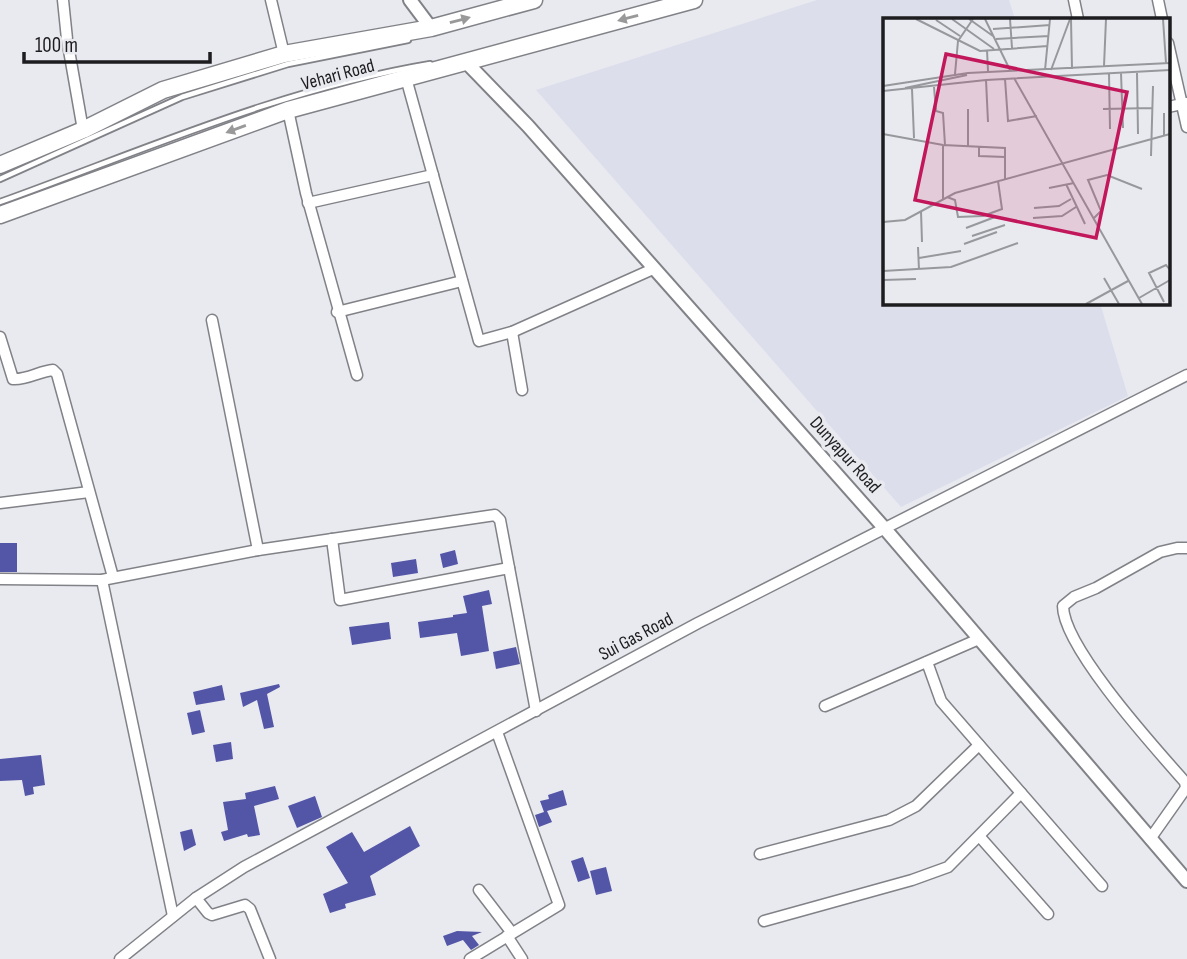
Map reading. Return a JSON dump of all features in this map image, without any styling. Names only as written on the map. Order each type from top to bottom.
[{"type":"main road","name":"Vehari Road","points":[[0,165],[83,130],[163,90],[284,54],[431,28],[534,0]]},
{"type":"main road","name":"Vehari Road","points":[[0,215],[288,110],[694,0]]},
{"type":"street","points":[[63,0],[66,39],[83,130]]},
{"type":"street","points":[[271,0],[284,54]]},
{"type":"street","points":[[411,0],[431,28]]},
{"type":"street","points":[[1073,0],[1078,18]]},
{"type":"street","points":[[1158,0],[1162,18]]},
{"type":"street","points":[[1170,50],[1184,103],[1187,127]]},
{"type":"street","name":"Dunyapur Road","points":[[466,62],[528,126],[886,530],[1187,881]]},
{"type":"street","points":[[406,78],[479,341],[512,332],[653,269]]},
{"type":"street","points":[[288,110],[308,203],[357,375]]},
{"type":"street","points":[[308,203],[433,175]]},
{"type":"street","points":[[337,312],[462,281]]},
{"type":"street","points":[[212,320],[258,550]]},
{"type":"street","points":[[512,332],[522,390]]},
{"type":"street","points":[[0,337],[13,379],[48,370],[57,374],[89,492],[108,578],[173,916]]},
{"type":"street","name":"Sui Gas Road","points":[[120,959],[196,898],[244,867],[698,623],[1187,375]]},
{"type":"street","points":[[0,503],[89,492]]},
{"type":"street","points":[[0,579],[108,578],[258,550],[495,515],[500,520],[536,711]]},
{"type":"street","points":[[332,539],[340,600],[509,568]]},
{"type":"street","points":[[1150,839],[1186,788],[1185,782],[1133,722],[1088,663],[1063,615],[1063,606],[1074,597],[1096,588],[1160,552],[1187,548]]},
{"type":"street","points":[[825,706],[979,639]]},
{"type":"street","points":[[927,662],[941,701],[1102,886]]},
{"type":"street","points":[[470,959],[559,905],[497,732]]},
{"type":"street","points":[[760,854],[888,820],[907,811],[916,806],[979,745]]},
{"type":"street","points":[[764,921],[912,880],[948,867],[1021,793]]},
{"type":"street","points":[[980,837],[1048,914]]},
{"type":"street","points":[[479,890],[510,935],[522,959]]},
{"type":"street","points":[[196,898],[212,915],[245,905],[250,909],[270,959]]},
{"type":"lane","points":[[0,179],[182,97],[288,64],[394,44],[414,38],[431,28]]},
{"type":"lane","points":[[0,202],[162,140],[309,91],[429,64],[466,62]]},
{"type":"shaded area","points":[[817,0],[1009,0],[1015,18],[883,18],[883,304],[1100,304],[1128,396],[901,507],[536,90]]},
{"type":"building","points":[[0,543],[17,543],[17,572],[0,572]]},
{"type":"building","points":[[455,550],[458,564],[443,568],[440,554]]},
{"type":"building","points":[[416,559],[418,573],[393,577],[391,563]]},
{"type":"building","points":[[489,590],[492,604],[482,606],[489,651],[461,656],[457,633],[420,638],[418,622],[467,613],[463,596]]},
{"type":"building","points":[[389,622],[391,639],[352,645],[349,627]]},
{"type":"building","points":[[516,647],[520,664],[496,669],[493,652]]},
{"type":"building","points":[[279,684],[280,687],[267,694],[274,727],[264,729],[257,700],[243,707],[240,693]]},
{"type":"building","points":[[222,685],[225,700],[196,705],[193,692]]},
{"type":"building","points":[[200,710],[205,732],[192,735],[187,713]]},
{"type":"building","points":[[231,742],[233,759],[216,762],[213,745]]},
{"type":"building","points":[[41,755],[45,785],[33,787],[34,794],[25,796],[22,780],[0,781],[0,759]]},
{"type":"building","points":[[275,786],[279,799],[254,806],[260,835],[248,837],[247,834],[224,841],[221,832],[228,830],[223,802],[246,799],[245,793]]},
{"type":"building","points":[[563,790],[567,805],[547,811],[552,822],[539,827],[535,815],[544,812],[540,801]]},
{"type":"building","points":[[315,796],[322,817],[297,828],[288,806]]},
{"type":"building","points":[[410,826],[420,846],[370,876],[376,895],[345,904],[346,908],[330,913],[323,894],[348,883],[326,847],[352,832],[364,852]]},
{"type":"building","points":[[192,829],[196,845],[184,851],[180,832]]},
{"type":"building","points":[[583,857],[590,878],[578,882],[571,861]]},
{"type":"building","points":[[606,867],[612,891],[596,895],[590,871]]},
{"type":"building","points":[[457,931],[482,932],[472,936],[479,945],[471,950],[463,940],[447,946],[443,936]]}]
